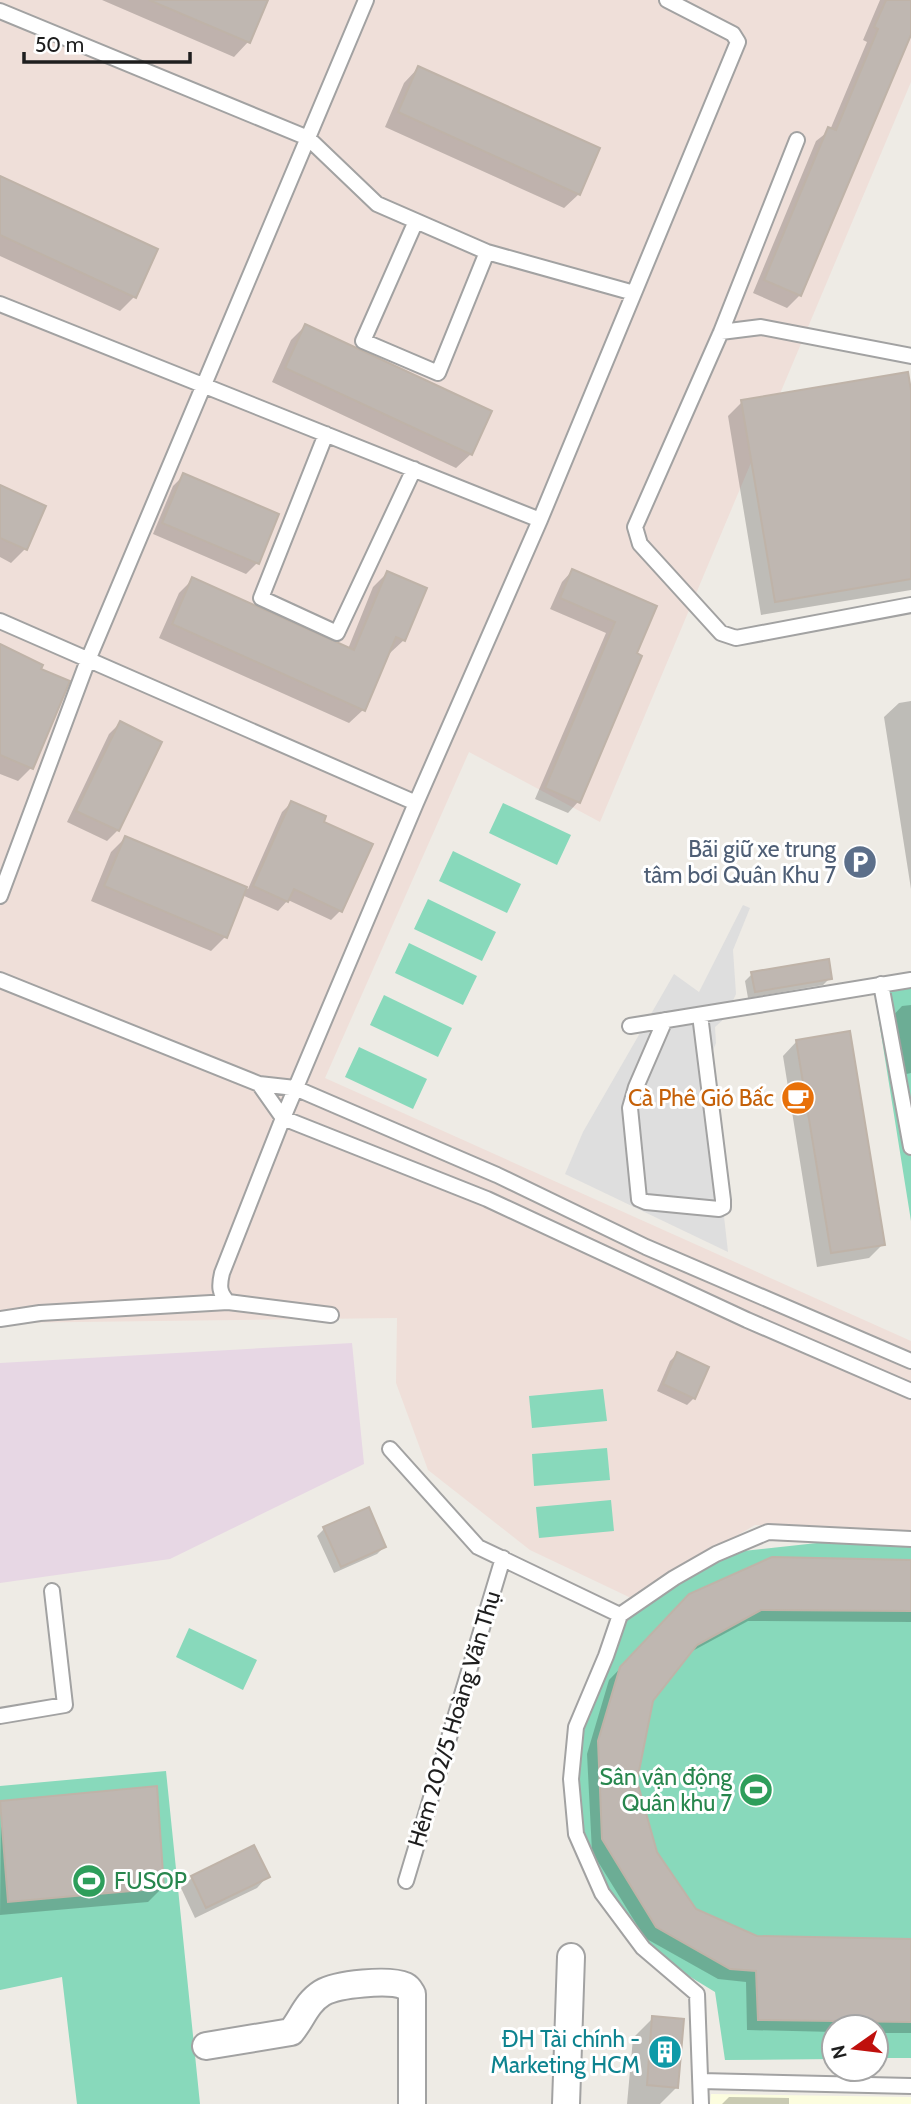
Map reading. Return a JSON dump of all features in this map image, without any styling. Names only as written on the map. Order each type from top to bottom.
[{"type":"street","points":[[566,2104],[571,1957]]},
{"type":"street","points":[[206,2046],[291,2032],[305,2008],[323,1992],[349,1985],[380,1983],[404,1986],[412,1994],[412,2104]]},
{"type":"lane","points":[[0,896],[88,660],[366,0]]},
{"type":"lane","points":[[228,1302],[221,1294],[219,1283],[222,1273],[295,1088],[540,520],[738,42],[733,34],[667,0]]},
{"type":"lane","points":[[0,11],[308,138],[377,204],[488,252],[634,293]]},
{"type":"lane","points":[[797,141],[721,332],[635,527],[640,544],[721,633],[728,637],[736,638],[911,605]]},
{"type":"lane","points":[[416,221],[363,341],[438,373],[488,252]]},
{"type":"lane","points":[[0,304],[540,520]]},
{"type":"lane","points":[[721,332],[761,327],[911,356]]},
{"type":"lane","points":[[326,434],[261,598],[337,634],[414,469]]},
{"type":"lane","points":[[0,621],[416,803]]},
{"type":"lane","points":[[0,980],[258,1084],[295,1088],[496,1175],[646,1247],[911,1361]]},
{"type":"lane","points":[[630,1026],[911,980]]},
{"type":"lane","points":[[881,984],[905,1078],[911,1147]]},
{"type":"lane","points":[[665,1020],[636,1087],[630,1108],[639,1199],[646,1202],[719,1209],[723,1207],[723,1200],[701,1015]]},
{"type":"lane","points":[[258,1084],[283,1118],[487,1199],[747,1321],[911,1391]]},
{"type":"lane","points":[[0,1319],[40,1313],[228,1302],[331,1315]]},
{"type":"lane","points":[[390,1450],[478,1547],[620,1615]]},
{"type":"lane","points":[[701,2104],[697,1994],[643,1948],[602,1893],[576,1834],[571,1779],[576,1727],[620,1615],[674,1578],[716,1554],[768,1532],[911,1539]]},
{"type":"lane","name":"Hẻm 202/5 Hoàng Văn Thụ","points":[[406,1881],[503,1558]]},
{"type":"lane","points":[[0,1717],[65,1705],[52,1591]]},
{"type":"lane","points":[[701,2081],[911,2086]]},
{"type":"shaded area","points":[[0,0],[911,0],[911,82],[600,822],[469,752],[325,1078],[911,1341],[911,1534],[755,1525],[631,1598],[530,1550],[428,1470],[396,1383],[397,1318],[0,1323]]},
{"type":"shaded area","points":[[743,905],[750,908],[733,950],[736,994],[725,1018],[715,1027],[716,1043],[707,1065],[728,1252],[565,1174],[583,1132],[674,974],[699,992]]},
{"type":"shaded area","points":[[352,1343],[364,1464],[170,1559],[0,1583],[0,1363]]},
{"type":"shaded area","points":[[711,2094],[911,2097],[911,2104],[710,2104]]},
{"type":"green space","points":[[503,803],[571,835],[557,865],[489,833]]},
{"type":"green space","points":[[453,851],[521,884],[507,913],[439,881]]},
{"type":"green space","points":[[428,899],[496,932],[482,961],[414,929]]},
{"type":"green space","points":[[409,943],[477,976],[463,1005],[395,973]]},
{"type":"green space","points":[[911,986],[911,1221],[874,990]]},
{"type":"green space","points":[[384,995],[452,1028],[438,1057],[370,1025]]},
{"type":"green space","points":[[359,1047],[427,1079],[413,1109],[345,1077]]},
{"type":"green space","points":[[603,1389],[607,1421],[532,1428],[529,1396]]},
{"type":"green space","points":[[607,1448],[610,1480],[534,1486],[532,1454]]},
{"type":"green space","points":[[611,1500],[614,1531],[539,1538],[536,1507]]},
{"type":"green space","name":"Sân vận động Quân khu 7","points":[[872,1537],[911,1539],[911,2058],[890,2058],[890,2013],[820,2013],[820,2059],[725,2060],[715,1992],[643,1948],[576,1834],[576,1727],[620,1615],[716,1554]]},
{"type":"green space","points":[[189,1628],[257,1660],[243,1690],[176,1657]]},
{"type":"green space","name":"FUSOP","points":[[166,1771],[200,2104],[77,2104],[62,1977],[0,1990],[0,1786]]},
{"type":"building","points":[[149,0],[268,0],[250,43]]},
{"type":"building","points":[[886,0],[911,0],[911,35],[801,296],[764,280],[828,127],[836,130],[878,29],[874,27]]},
{"type":"building","points":[[418,66],[600,148],[580,195],[398,112]]},
{"type":"building","points":[[0,176],[158,249],[136,298],[0,235]]},
{"type":"building","points":[[305,324],[492,411],[472,455],[285,368]]},
{"type":"building","points":[[908,372],[911,390],[911,579],[775,602],[741,400]]},
{"type":"building","points":[[183,473],[279,514],[259,564],[162,523]]},
{"type":"building","points":[[0,485],[46,506],[27,550],[0,538]]},
{"type":"building","points":[[572,569],[657,606],[637,653],[642,656],[580,803],[545,788],[615,622],[560,598]]},
{"type":"building","points":[[387,571],[427,588],[405,641],[396,637],[365,711],[172,624],[192,577],[354,650]]},
{"type":"building","points":[[0,644],[43,665],[41,669],[70,681],[33,769],[0,755]]},
{"type":"building","points":[[120,721],[162,742],[119,831],[76,811]]},
{"type":"building","points":[[291,801],[326,816],[324,822],[373,844],[342,912],[294,889],[288,902],[253,886]]},
{"type":"building","points":[[125,836],[247,887],[227,938],[104,886]]},
{"type":"building","points":[[829,959],[832,979],[755,992],[751,972]]},
{"type":"building","points":[[850,1031],[885,1245],[831,1253],[796,1040]]},
{"type":"building","points":[[677,1352],[709,1367],[695,1399],[663,1384]]},
{"type":"building","points":[[369,1507],[386,1547],[341,1567],[323,1527]]},
{"type":"building","points":[[772,1557],[911,1560],[911,1611],[761,1610],[697,1645],[653,1701],[637,1781],[657,1852],[696,1909],[757,1936],[911,1939],[911,2022],[890,2022],[890,2013],[820,2013],[820,2021],[758,2020],[756,1971],[730,1969],[656,1927],[602,1839],[598,1741],[620,1667],[689,1594]]},
{"type":"building","points":[[157,1786],[164,1888],[8,1902],[0,1801]]},
{"type":"building","points":[[254,1845],[270,1877],[206,1908],[191,1876]]},
{"type":"building","name":"ĐH Tài chính - Marketing HCM","points":[[652,2016],[684,2019],[678,2088],[647,2085]]},
{"type":"place","name":"Bãi giữ xe trung tâm bơi Quân Khu 7","points":[[860,862]]},
{"type":"place","name":"Cà Phê Gió Bấc","points":[[798,1098]]},
{"type":"place","name":"Sân vận động Quân khu 7","points":[[756,1790]]},
{"type":"place","name":"FUSOP","points":[[89,1881]]},
{"type":"place","name":"ĐH Tài chính - Marketing HCM","points":[[665,2052]]}]
